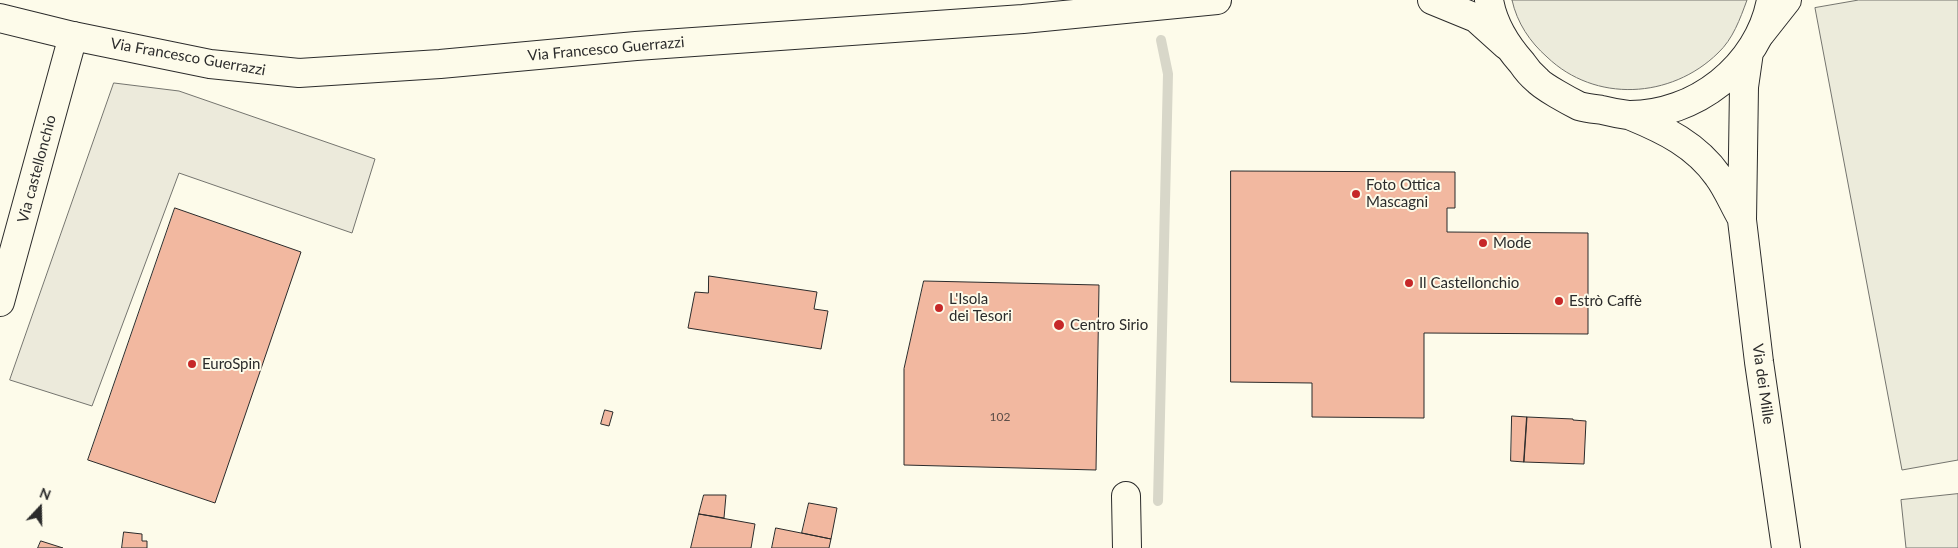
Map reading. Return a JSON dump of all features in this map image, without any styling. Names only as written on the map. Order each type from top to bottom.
[{"type":"main road","name":"Via Francesco Guerrazzi","points":[[0,18],[73,36],[210,64],[299,73],[440,64],[655,45],[1023,19],[1217,0]]},
{"type":"main road","points":[[1432,0],[1476,18],[1506,45],[1538,82],[1579,106],[1627,115],[1656,112],[1683,105],[1708,92],[1731,74],[1787,0]]},
{"type":"main road","points":[[1489,0],[1490,11],[1506,45]]},
{"type":"main road","points":[[1753,45],[1769,11],[1771,0]]},
{"type":"main road","name":"Via castellonchio","points":[[0,302],[73,36]]},
{"type":"main road","name":"Via dei Mille","points":[[1753,45],[1744,87],[1742,220],[1759,362],[1786,548]]},
{"type":"main road","name":"Via dei Mille","points":[[1627,115],[1666,131],[1694,149],[1719,176],[1742,220]]},
{"type":"main road","points":[[1126,496],[1127,548]]},
{"type":"shaded area","points":[[1512,0],[1747,0],[1739,21],[1728,41],[1718,53],[1699,68],[1678,80],[1656,87],[1633,90],[1610,88],[1587,82],[1566,72],[1535,45],[1521,24]]},
{"type":"shaded area","points":[[1859,0],[1958,0],[1958,460],[1902,470],[1815,8]]},
{"type":"shaded area","points":[[114,83],[179,91],[375,159],[352,233],[179,173],[92,406],[10,380]]},
{"type":"shaded area","points":[[1958,494],[1958,548],[1906,548],[1901,500]]},
{"type":"building","name":"Il Castellonchio","points":[[1231,171],[1455,172],[1455,208],[1447,208],[1447,232],[1588,233],[1588,334],[1424,333],[1424,418],[1312,417],[1312,383],[1231,382]]},
{"type":"building","name":"EuroSpin","points":[[175,208],[301,252],[215,503],[88,460]]},
{"type":"building","points":[[709,276],[817,292],[814,309],[828,311],[821,349],[688,328],[695,292],[708,293]]},
{"type":"building","points":[[924,281],[1099,285],[1096,470],[904,465],[904,369]]},
{"type":"building","points":[[605,410],[613,412],[609,426],[601,424]]},
{"type":"building","points":[[1512,416],[1527,417],[1524,462],[1511,461]]},
{"type":"building","points":[[1527,417],[1586,421],[1584,464],[1524,462]]},
{"type":"building","points":[[704,495],[726,495],[724,518],[699,514]]},
{"type":"building","points":[[809,503],[837,508],[831,539],[802,533]]},
{"type":"building","points":[[699,514],[755,524],[751,548],[691,548]]},
{"type":"building","points":[[776,528],[831,539],[829,548],[772,548]]},
{"type":"building","points":[[124,532],[142,534],[142,541],[147,541],[147,548],[122,548]]},
{"type":"building","points":[[41,541],[63,548],[38,548]]},
{"type":"waterway","points":[[1158,501],[1168,74],[1161,40]]},
{"type":"place","name":"Foto Ottica Mascagni","points":[[1356,194]]},
{"type":"place","name":"Mode","points":[[1483,243]]},
{"type":"place","name":"Il Castellonchio","points":[[1409,283]]},
{"type":"place","name":"Estrò Caffè","points":[[1559,301]]},
{"type":"place","name":"L'Isola dei Tesori","points":[[939,308]]},
{"type":"place","name":"Centro Sirio","points":[[1059,325]]},
{"type":"place","name":"EuroSpin","points":[[192,364]]}]
